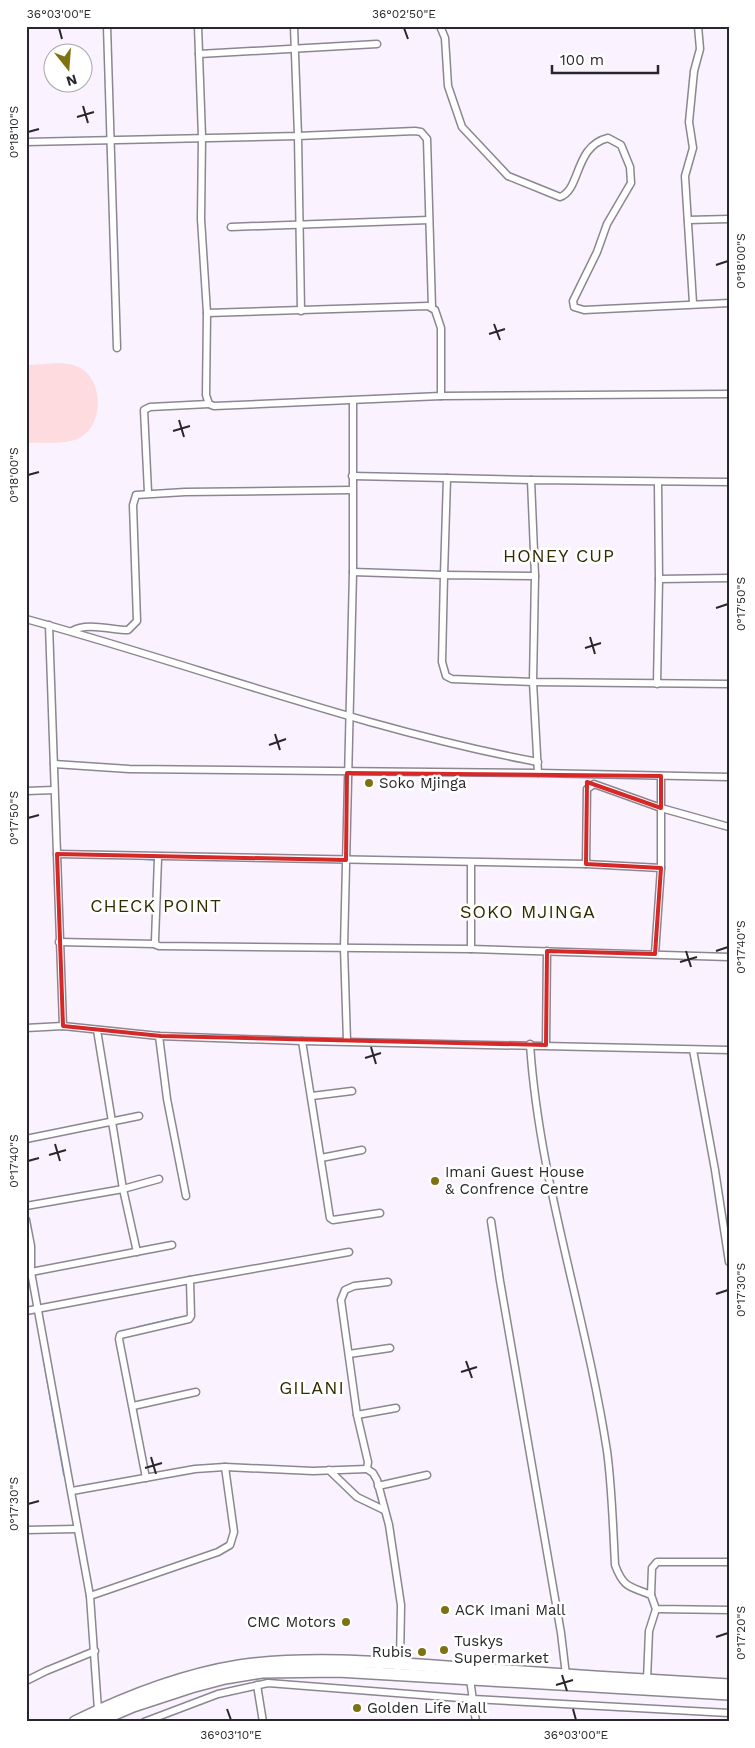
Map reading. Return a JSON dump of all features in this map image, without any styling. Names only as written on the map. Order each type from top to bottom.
[{"type":"highway","points":[[99,1719],[190,1678],[237,1666],[290,1662],[400,1662],[729,1685]]},
{"type":"highway","points":[[75,1722],[99,1719],[192,1687],[226,1678],[262,1672],[338,1671],[729,1694]]},
{"type":"street","points":[[107,26],[117,348]]},
{"type":"street","points":[[198,26],[202,137],[201,219],[206,313],[206,394],[209,404]]},
{"type":"street","points":[[294,26],[301,311]]},
{"type":"street","points":[[440,26],[445,38],[448,86],[462,128],[508,176],[560,197],[567,193],[585,154],[594,143],[608,138],[621,145],[632,176],[631,183],[607,224],[598,252],[573,301],[574,307],[584,310],[693,303],[729,303]]},
{"type":"street","points":[[693,303],[685,176],[693,148],[689,122],[694,70],[700,49],[698,26]]},
{"type":"street","points":[[199,54],[377,44]]},
{"type":"street","points":[[26,142],[421,132],[427,139],[432,308]]},
{"type":"street","points":[[688,220],[729,219]]},
{"type":"street","points":[[231,227],[429,220]]},
{"type":"street","points":[[206,313],[428,306],[437,313],[441,328],[441,396]]},
{"type":"street","points":[[148,492],[144,410],[150,407],[209,404],[214,406],[353,402],[441,396],[729,394]]},
{"type":"street","points":[[346,1041],[344,948],[353,572],[353,402]]},
{"type":"street","points":[[352,476],[658,483],[729,482]]},
{"type":"street","points":[[447,478],[442,662],[446,676],[459,680],[729,684]]},
{"type":"street","points":[[531,480],[535,576],[533,682],[538,773]]},
{"type":"street","points":[[657,684],[658,483]]},
{"type":"street","points":[[72,631],[88,627],[128,630],[137,621],[133,505],[136,494],[148,492],[352,490]]},
{"type":"street","points":[[353,572],[535,576]]},
{"type":"street","points":[[659,579],[729,578]]},
{"type":"street","points":[[26,619],[72,631],[349,717],[458,746],[538,762]]},
{"type":"street","points":[[49,625],[63,1026]]},
{"type":"street","points":[[54,764],[109,769],[347,773],[538,773],[729,777]]},
{"type":"street","points":[[655,954],[661,868],[661,776]]},
{"type":"street","points":[[586,864],[587,789],[594,784],[661,808],[729,827]]},
{"type":"street","points":[[26,790],[54,790]]},
{"type":"street","points":[[57,854],[158,858],[586,864],[661,868]]},
{"type":"street","points":[[155,944],[158,858]]},
{"type":"street","points":[[471,863],[471,948]]},
{"type":"street","points":[[59,942],[155,944],[159,946],[471,948],[729,957]]},
{"type":"street","points":[[546,1045],[547,951]]},
{"type":"street","points":[[26,1028],[63,1026],[160,1036],[302,1041],[530,1044],[729,1050]]},
{"type":"street","points":[[97,1030],[110,1122],[138,1252]]},
{"type":"street","points":[[160,1036],[167,1099],[186,1196]]},
{"type":"street","points":[[302,1041],[330,1218],[333,1220],[380,1213]]},
{"type":"street","points":[[530,1044],[532,1086],[548,1177],[607,1451],[615,1565],[623,1583],[651,1595]]},
{"type":"street","points":[[693,1050],[715,1170],[729,1262]]},
{"type":"street","points":[[312,1096],[352,1091]]},
{"type":"street","points":[[26,1139],[140,1116]]},
{"type":"street","points":[[321,1158],[362,1150]]},
{"type":"street","points":[[26,1206],[123,1189],[159,1179]]},
{"type":"street","points":[[26,1220],[31,1272],[72,1491],[76,1529],[90,1596],[99,1719]]},
{"type":"street","points":[[492,1221],[503,1300],[562,1633],[566,1675]]},
{"type":"street","points":[[31,1272],[172,1245]]},
{"type":"street","points":[[26,1311],[349,1252]]},
{"type":"street","points":[[146,1478],[119,1339],[120,1335],[189,1319],[191,1316],[190,1280]]},
{"type":"street","points":[[367,1469],[368,1462],[357,1415],[342,1295],[345,1290],[354,1286],[388,1282]]},
{"type":"street","points":[[349,1354],[390,1348]]},
{"type":"street","points":[[133,1406],[196,1392]]},
{"type":"street","points":[[357,1415],[396,1408]]},
{"type":"street","points":[[72,1491],[195,1469],[225,1467],[329,1470],[367,1469],[375,1475],[389,1525],[401,1605],[400,1662]]},
{"type":"street","points":[[90,1596],[218,1552],[230,1545],[234,1532],[225,1467]]},
{"type":"street","points":[[329,1470],[356,1498],[384,1510]]},
{"type":"street","points":[[378,1486],[427,1475]]},
{"type":"street","points":[[26,1530],[76,1529]]},
{"type":"street","points":[[647,1680],[649,1631],[656,1609],[651,1595],[652,1568],[657,1562],[729,1562]]},
{"type":"street","points":[[656,1609],[729,1610]]},
{"type":"street","points":[[26,1681],[46,1670],[95,1651]]},
{"type":"street","points":[[470,1679],[476,1722]]},
{"type":"street","points":[[144,1722],[218,1694],[257,1685],[285,1683],[473,1699],[729,1713]]},
{"type":"street","points":[[257,1685],[263,1722]]},
{"type":"highlighted area","points":[[347,773],[661,776],[661,808],[587,782],[586,864],[661,868],[655,954],[547,951],[546,1045],[161,1036],[63,1026],[57,854],[346,860]]},
{"type":"shaded area","points":[[68,364],[84,370],[91,378],[96,389],[98,401],[97,413],[93,424],[86,433],[77,439],[65,442],[26,443],[26,365]]},
{"type":"waterway","points":[[143,859],[155,860]]},
{"type":"waterway","points":[[138,1327],[177,1318]]},
{"type":"waterway","points":[[43,1356],[64,1475]]},
{"type":"place","name":"Soko Mjinga","points":[[369,783]]},
{"type":"place","name":"Imani Guest House & Confrence Centre","points":[[435,1181]]},
{"type":"place","name":"ACK Imani Mall","points":[[445,1610]]},
{"type":"place","name":"CMC Motors","points":[[346,1622]]},
{"type":"place","name":"Tuskys Supermarket","points":[[444,1650]]},
{"type":"place","name":"Rubis","points":[[422,1652]]},
{"type":"place","name":"Golden Life Mall","points":[[357,1708]]},
{"type":"district","name":"HONEY CUP","points":[[559,555]]},
{"type":"district","name":"CHECK POINT","points":[[156,905]]},
{"type":"district","name":"SOKO MJINGA","points":[[528,911]]},
{"type":"district","name":"GILANI","points":[[312,1387]]}]
